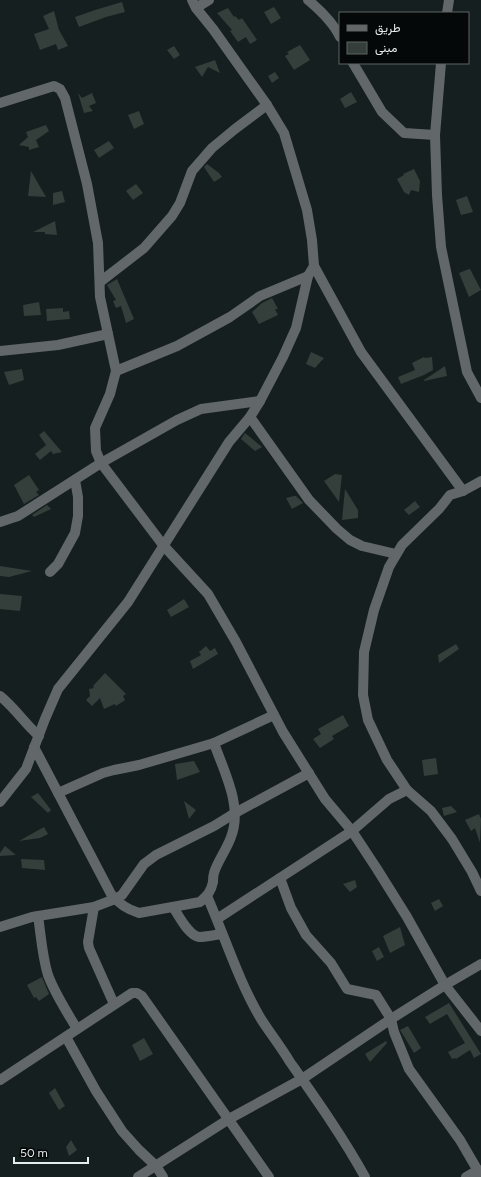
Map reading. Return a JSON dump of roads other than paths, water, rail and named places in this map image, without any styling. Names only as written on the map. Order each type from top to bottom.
[{"type":"street","points":[[209,0],[194,4],[213,29],[284,133],[307,210],[312,240],[314,266],[361,352],[463,491]]},
{"type":"street","points":[[308,0],[320,10],[339,35]]},
{"type":"street","points":[[447,12],[449,0]]},
{"type":"street","points":[[354,64],[382,112],[404,133],[435,135]]},
{"type":"street","points":[[441,64],[435,135],[437,195],[441,247],[467,372],[481,398]]},
{"type":"street","points":[[0,104],[54,86],[60,89],[65,98],[87,184],[98,243],[100,297],[116,371],[110,394],[95,428],[96,451],[101,463],[163,545],[208,594],[236,642],[283,732],[325,799],[352,831],[407,917],[445,985],[481,1031]]},
{"type":"street","points":[[100,282],[144,248],[172,216],[180,204],[192,171],[212,148],[266,105]]},
{"type":"street","points":[[0,802],[26,769],[58,689],[128,602],[229,442],[250,417],[260,401],[283,358],[296,328],[308,276],[314,266]]},
{"type":"street","points":[[116,371],[177,346],[230,317],[260,296],[308,276]]},
{"type":"street","points":[[0,351],[58,345],[108,334]]},
{"type":"street","points":[[0,522],[18,516],[101,463],[177,420],[201,409],[260,401]]},
{"type":"street","points":[[250,417],[309,500],[337,529],[350,540],[362,546],[396,554]]},
{"type":"street","points":[[50,572],[58,564],[75,533],[78,516],[78,497],[75,480]]},
{"type":"street","points":[[481,481],[463,491],[450,495],[439,509],[402,544],[396,554],[389,567],[374,610],[364,652],[363,695],[368,720],[387,760],[407,790],[432,811],[460,852],[481,891]]},
{"type":"street","points":[[0,696],[10,704],[27,726],[39,736]]},
{"type":"street","points":[[58,793],[103,773],[139,765],[214,743],[274,715]]},
{"type":"street","points":[[34,747],[108,889],[115,899],[132,911],[139,913],[200,902],[211,890],[213,874],[232,836],[234,813],[234,799],[214,743]]},
{"type":"street","points":[[0,927],[32,917],[94,907],[115,899],[122,895],[144,864],[156,855],[214,826],[234,813],[309,773]]},
{"type":"street","points":[[217,919],[352,831],[389,799],[407,790]]},
{"type":"street","points":[[280,878],[291,908],[306,935],[331,964],[347,989],[376,995],[391,1019],[394,1032],[409,1069],[460,1140],[480,1173],[466,1177]]},
{"type":"street","points":[[207,896],[217,919],[221,934],[247,993],[262,1020],[340,1135],[365,1177]]},
{"type":"street","points":[[94,907],[88,942],[89,948],[114,1004]]},
{"type":"street","points":[[173,907],[193,935],[200,937],[221,934]]},
{"type":"street","points":[[38,916],[42,949],[48,974],[57,995],[77,1029]]},
{"type":"street","points":[[138,1177],[229,1119],[302,1079],[391,1019],[481,964]]},
{"type":"street","points":[[0,1080],[114,1004],[132,993],[137,993],[142,996],[269,1177]]},
{"type":"street","points":[[66,1037],[96,1091],[122,1131],[156,1166],[163,1177]]}]
